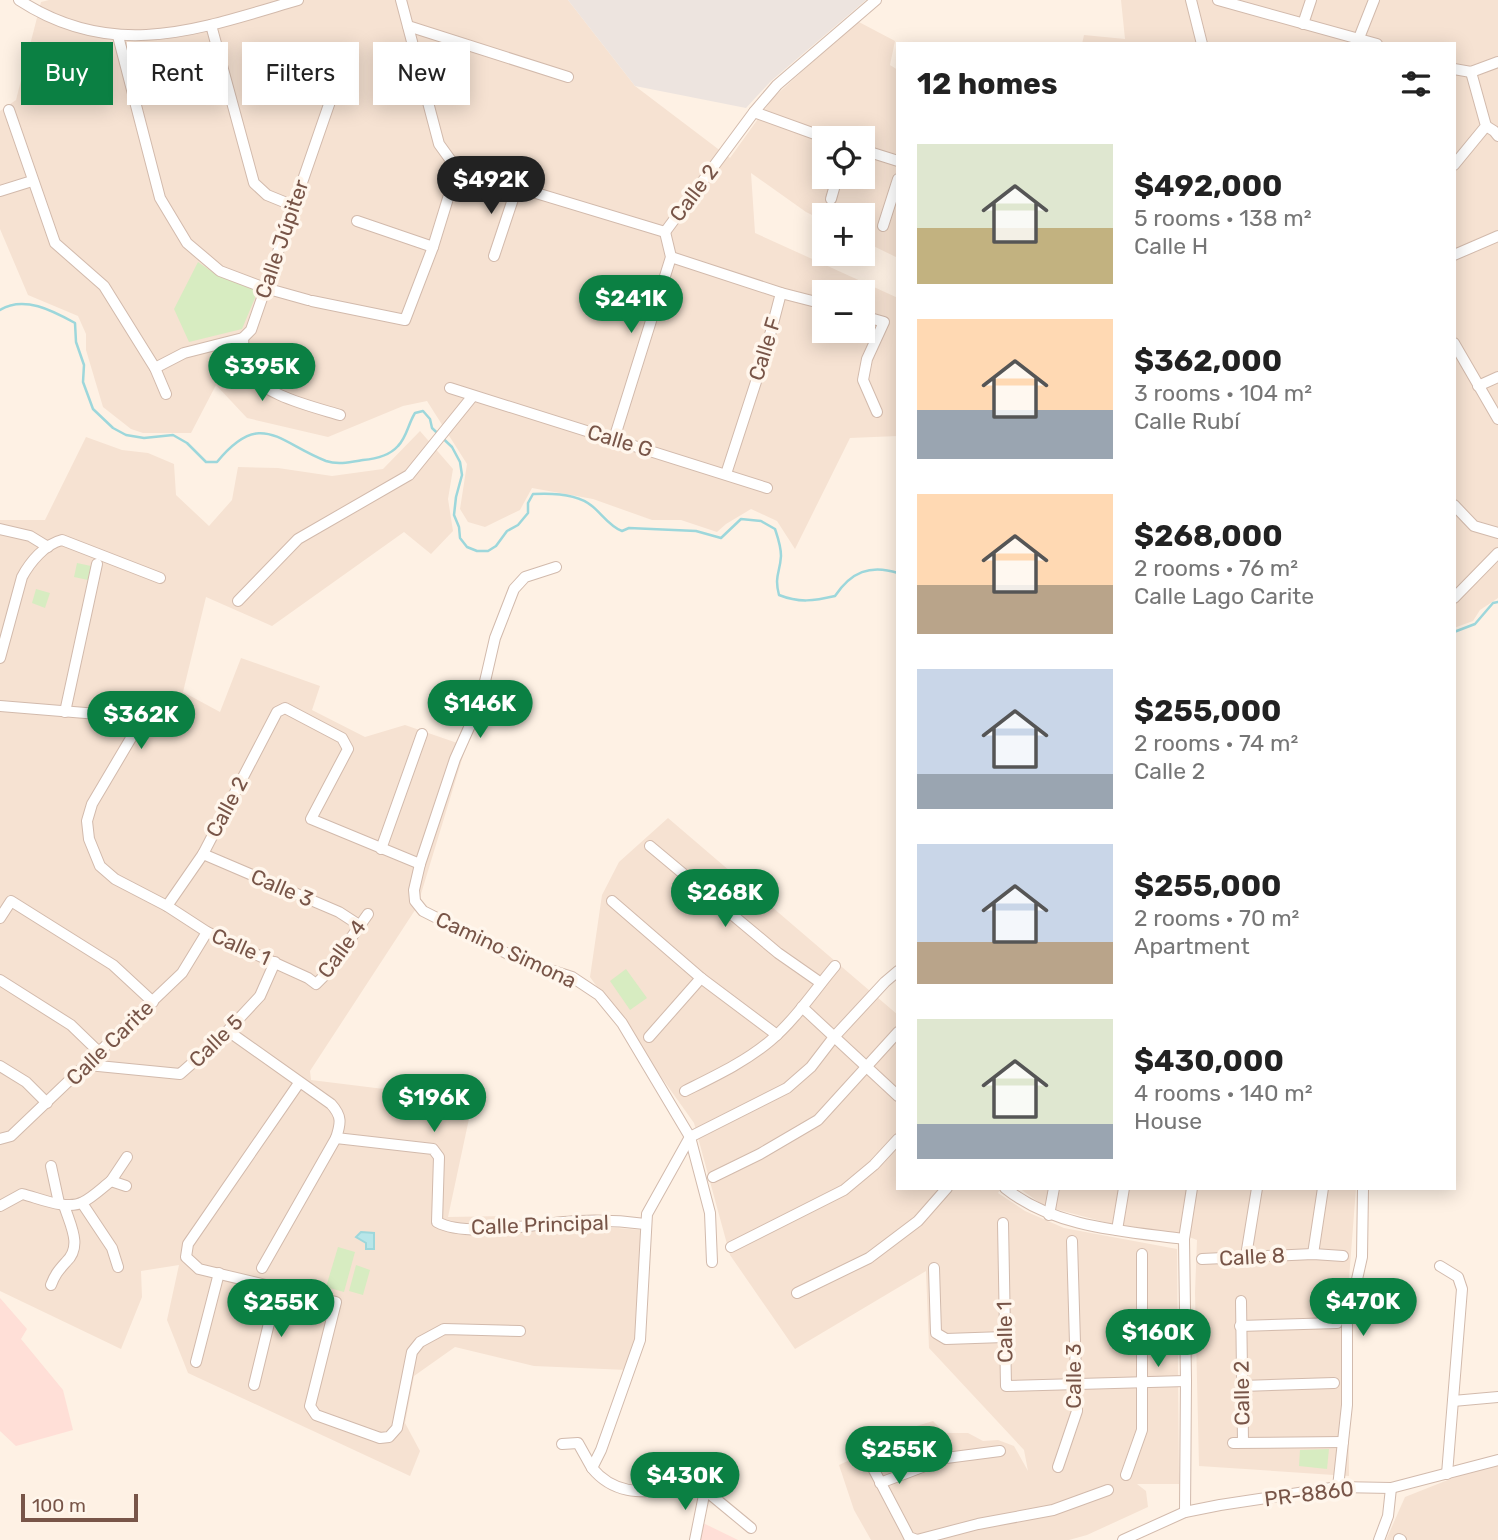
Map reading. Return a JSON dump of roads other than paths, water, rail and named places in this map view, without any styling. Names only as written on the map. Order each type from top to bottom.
[{"type":"street","points":[[19,0],[40,14],[73,27],[118,36],[165,35],[298,0]]},
{"type":"street","points":[[118,36],[160,198],[187,243],[220,271],[265,288],[405,320],[433,247],[457,169],[439,144],[401,0]]},
{"type":"street","name":"Calle 2","points":[[457,169],[665,232],[777,85],[876,0]]},
{"type":"street","points":[[1191,0],[1202,42]]},
{"type":"street","points":[[1218,0],[1371,42]]},
{"type":"street","points":[[1303,24],[1311,0]]},
{"type":"street","points":[[1359,38],[1374,0]]},
{"type":"street","points":[[211,25],[254,183],[267,195],[294,206]]},
{"type":"street","points":[[408,26],[568,77]]},
{"type":"street","points":[[1456,69],[1471,72],[1498,62]]},
{"type":"street","points":[[1471,72],[1486,126],[1498,136]]},
{"type":"street","name":"Calle Júpiter","points":[[243,338],[251,330],[329,105]]},
{"type":"street","points":[[9,110],[55,243],[104,286],[155,368],[166,394]]},
{"type":"street","points":[[754,112],[812,133]]},
{"type":"street","points":[[1456,163],[1486,126]]},
{"type":"street","points":[[875,153],[896,159]]},
{"type":"street","points":[[0,191],[33,181]]},
{"type":"street","points":[[883,226],[896,186]]},
{"type":"street","points":[[494,256],[517,187]]},
{"type":"street","points":[[831,199],[834,189]]},
{"type":"street","points":[[357,221],[433,247]]},
{"type":"street","points":[[614,439],[671,257],[665,232]]},
{"type":"street","points":[[1456,255],[1498,236]]},
{"type":"street","name":"Calle F","points":[[671,257],[781,293],[765,354],[726,474]]},
{"type":"street","points":[[781,293],[812,300]]},
{"type":"street","points":[[875,319],[884,322],[875,342]]},
{"type":"street","points":[[155,368],[184,353],[243,338],[245,366],[262,385],[281,396],[340,415]]},
{"type":"street","points":[[874,343],[867,359],[863,380],[877,412]]},
{"type":"street","points":[[1456,347],[1498,418]]},
{"type":"street","points":[[1478,386],[1498,377]]},
{"type":"street","name":"Calle G","points":[[450,388],[767,488]]},
{"type":"street","points":[[238,601],[298,539],[409,475],[472,397]]},
{"type":"street","points":[[1458,518],[1498,533]]},
{"type":"street","points":[[0,528],[30,536],[48,547]]},
{"type":"street","points":[[0,658],[22,577],[29,565],[53,542],[61,540],[160,578]]},
{"type":"street","points":[[1456,596],[1498,553]]},
{"type":"street","points":[[0,706],[65,712],[97,564]]},
{"type":"street","name":"Camino Simona","points":[[556,567],[525,577],[514,589],[495,638],[480,703],[455,759],[420,864],[414,890],[415,901],[423,911],[522,961],[572,977],[599,995],[622,1023],[690,1137],[710,1213],[712,1262]]},
{"type":"street","name":"Calle 2","points":[[167,906],[203,854],[277,712],[285,708],[342,738],[348,749],[311,819],[381,849]]},
{"type":"street","name":"Calle 1","points":[[65,712],[122,716],[134,723],[134,733],[92,804],[87,821],[89,839],[100,866],[115,878],[167,906],[207,932],[275,962],[316,984]]},
{"type":"street","points":[[420,864],[381,849],[422,734]]},
{"type":"street","points":[[650,846],[778,953],[821,983]]},
{"type":"street","name":"Calle 3","points":[[203,854],[339,912],[359,925]]},
{"type":"street","points":[[0,918],[11,901],[113,965],[153,1002]]},
{"type":"street","points":[[612,901],[701,978],[777,1035]]},
{"type":"street","name":"Calle 4","points":[[316,984],[368,914]]},
{"type":"street","name":"Calle Carite","points":[[0,1139],[12,1136],[182,973],[207,932]]},
{"type":"street","name":"Calle 5","points":[[88,1065],[180,1074],[228,1031],[260,996],[275,962]]},
{"type":"street","points":[[685,1091],[745,1060],[777,1035],[835,967]]},
{"type":"street","points":[[592,1468],[601,1450],[640,1340],[645,1224],[650,1206],[690,1137],[787,1088],[811,1067],[834,1037],[896,973]]},
{"type":"street","points":[[649,1037],[701,978]]},
{"type":"street","points":[[0,980],[71,1025],[100,1054]]},
{"type":"street","points":[[802,1007],[896,1094]]},
{"type":"street","points":[[228,1031],[331,1104],[339,1112],[341,1122],[336,1138],[262,1268]]},
{"type":"street","points":[[713,1177],[760,1154],[818,1120],[896,1034]]},
{"type":"street","points":[[0,1066],[26,1082],[47,1103]]},
{"type":"street","points":[[299,1083],[188,1244],[186,1257],[199,1269],[336,1302],[311,1410],[316,1415],[380,1438],[389,1437],[397,1428],[412,1352],[421,1342],[444,1329],[520,1331]]},
{"type":"street","name":"Calle Principal","points":[[336,1138],[433,1149],[439,1157],[437,1222],[446,1227],[493,1229],[578,1221],[645,1224]]},
{"type":"street","points":[[731,1247],[844,1190],[874,1165],[896,1141]]},
{"type":"street","points":[[0,1206],[22,1194],[61,1204],[82,1203],[111,1181],[127,1157]]},
{"type":"street","points":[[51,1166],[76,1244],[74,1253],[55,1272],[51,1285]]},
{"type":"street","points":[[111,1181],[126,1186]]},
{"type":"street","points":[[797,1293],[869,1258],[918,1222],[945,1190]]},
{"type":"street","points":[[1008,1190],[1049,1215],[1117,1230],[1184,1239]]},
{"type":"street","points":[[1049,1215],[1054,1190]]},
{"type":"street","points":[[1117,1230],[1124,1190]]},
{"type":"street","points":[[1185,1512],[1184,1239],[1192,1190]]},
{"type":"street","points":[[1246,1256],[1257,1190]]},
{"type":"street","points":[[1313,1254],[1323,1190]]},
{"type":"street","points":[[1338,1487],[1347,1405],[1347,1324],[1362,1257],[1363,1190]]},
{"type":"street","points":[[82,1203],[112,1248],[118,1267]]},
{"type":"street","name":"Calle 1","points":[[1003,1223],[1006,1386],[1186,1381]]},
{"type":"street","name":"Calle 3","points":[[1058,1467],[1077,1411],[1072,1241]]},
{"type":"street","points":[[1126,1475],[1142,1430],[1142,1254]]},
{"type":"street","name":"Calle 8","points":[[1202,1259],[1313,1254],[1343,1256]]},
{"type":"street","points":[[1440,1266],[1458,1277],[1462,1289],[1447,1474]]},
{"type":"street","points":[[934,1268],[936,1333],[946,1339],[1004,1337]]},
{"type":"street","points":[[196,1362],[219,1273]]},
{"type":"street","points":[[254,1385],[278,1286]]},
{"type":"street","name":"Calle 2","points":[[1241,1301],[1242,1385],[1238,1442],[1343,1442]]},
{"type":"street","points":[[1240,1326],[1337,1323]]},
{"type":"street","points":[[1242,1385],[1334,1383]]},
{"type":"street","points":[[1453,1401],[1498,1397]]},
{"type":"street","points":[[562,1444],[578,1443],[592,1468],[614,1486],[651,1493],[684,1487],[705,1490],[751,1528]]},
{"type":"street","points":[[864,1451],[909,1537],[917,1540],[956,1529],[1053,1510],[1108,1490]]},
{"type":"street","points":[[880,1483],[946,1458],[1000,1451]]},
{"type":"street","name":"PR-8860","points":[[1123,1540],[1185,1512],[1338,1487],[1391,1488],[1498,1460]]},
{"type":"street","points":[[1379,1540],[1388,1516],[1391,1488]]},
{"type":"street","points":[[695,1540],[705,1490]]},
{"type":"street","points":[[956,1529],[958,1540]]},
{"type":"water","points":[[361,1232],[374,1233],[374,1249],[366,1249],[366,1243],[356,1237]]},
{"type":"waterway","points":[[0,310],[28,304],[75,323],[76,342],[84,365],[83,382],[93,409],[113,428],[126,435],[144,438],[173,435],[187,443],[206,462],[217,462],[232,446],[258,433],[270,434],[326,461],[344,463],[377,458],[398,446],[415,413],[423,411],[430,419],[432,428],[452,447],[460,462],[462,475],[454,515],[460,538],[467,547],[477,551],[488,551],[496,546],[507,531],[518,525],[528,513],[528,503],[533,494],[548,494],[564,495],[586,502],[622,531],[629,528],[696,531],[721,538],[741,519],[761,521],[775,529],[779,542],[779,595],[793,599],[813,600],[835,596],[848,581],[862,572],[879,569],[896,572]]},
{"type":"waterway","points":[[1456,631],[1475,624],[1493,603],[1498,602]]}]
